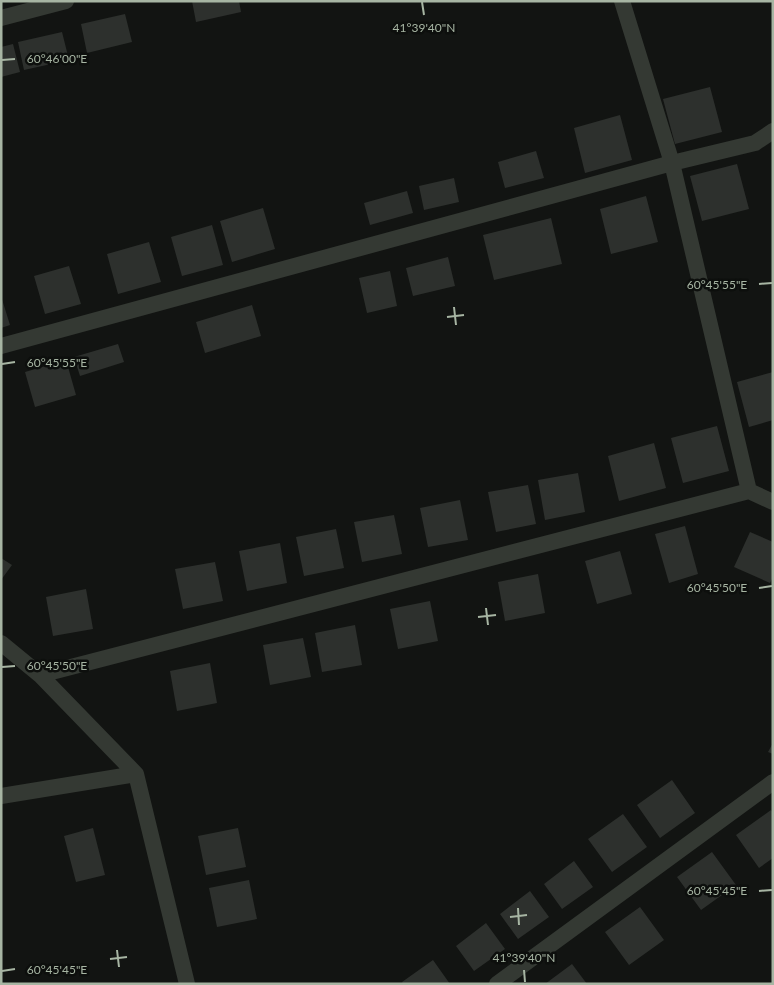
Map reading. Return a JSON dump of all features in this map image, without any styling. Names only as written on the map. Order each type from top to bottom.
[{"type":"street","points":[[1,18],[66,1]]},
{"type":"street","points":[[622,1],[672,163],[749,491]]},
{"type":"street","points":[[1,346],[672,163],[755,143],[773,131]]},
{"type":"street","points":[[40,675],[749,491],[773,502]]},
{"type":"street","points":[[1,644],[40,675],[136,774],[188,984]]},
{"type":"street","points":[[1,796],[136,774]]},
{"type":"street","points":[[497,984],[773,782]]},
{"type":"building","points":[[192,1],[239,1],[241,12],[196,22]]},
{"type":"building","points":[[125,14],[132,42],[87,53],[81,24]]},
{"type":"building","points":[[62,32],[69,60],[24,70],[18,42]]},
{"type":"building","points":[[13,44],[20,72],[1,77],[1,47]]},
{"type":"building","points":[[710,87],[722,132],[675,144],[663,99]]},
{"type":"building","points":[[620,115],[632,160],[585,173],[574,128]]},
{"type":"building","points":[[536,151],[544,178],[505,188],[498,162]]},
{"type":"building","points":[[737,164],[749,209],[702,221],[690,176]]},
{"type":"building","points":[[454,178],[459,202],[424,210],[419,186]]},
{"type":"building","points":[[407,191],[413,213],[370,225],[364,203]]},
{"type":"building","points":[[646,196],[658,242],[611,254],[600,209]]},
{"type":"building","points":[[263,208],[275,249],[232,262],[220,221]]},
{"type":"building","points":[[551,218],[562,264],[494,280],[483,235]]},
{"type":"building","points":[[212,225],[223,265],[182,276],[171,237]]},
{"type":"building","points":[[149,242],[161,282],[118,294],[107,254]]},
{"type":"building","points":[[448,257],[455,286],[413,296],[406,268]]},
{"type":"building","points":[[69,266],[81,304],[45,314],[34,276]]},
{"type":"building","points":[[390,271],[397,306],[367,313],[359,278]]},
{"type":"building","points":[[1,296],[10,325],[1,328]]},
{"type":"building","points":[[252,305],[261,336],[205,353],[196,322]]},
{"type":"building","points":[[118,344],[124,362],[80,376],[74,357]]},
{"type":"building","points":[[66,360],[76,395],[35,407],[25,372]]},
{"type":"building","points":[[773,372],[773,420],[749,427],[737,382]]},
{"type":"building","points":[[717,426],[729,471],[683,483],[671,438]]},
{"type":"building","points":[[654,443],[666,488],[619,501],[608,456]]},
{"type":"building","points":[[578,473],[585,512],[545,520],[538,480]]},
{"type":"building","points":[[528,485],[536,524],[496,532],[488,492]]},
{"type":"building","points":[[460,500],[468,540],[428,547],[420,508]]},
{"type":"building","points":[[394,515],[402,554],[362,562],[354,522]]},
{"type":"building","points":[[685,526],[698,574],[669,583],[655,534]]},
{"type":"building","points":[[336,529],[344,568],[304,576],[296,537]]},
{"type":"building","points":[[750,532],[773,542],[773,577],[770,583],[734,567]]},
{"type":"building","points":[[280,543],[287,583],[247,591],[239,551]]},
{"type":"building","points":[[620,551],[632,594],[597,604],[585,561]]},
{"type":"building","points":[[1,558],[12,565],[1,580]]},
{"type":"building","points":[[215,562],[223,601],[183,609],[175,569]]},
{"type":"building","points":[[538,574],[545,613],[505,621],[498,582]]},
{"type":"building","points":[[86,589],[93,629],[53,636],[46,597]]},
{"type":"building","points":[[430,601],[438,641],[398,649],[390,609]]},
{"type":"building","points":[[355,625],[362,665],[322,672],[315,633]]},
{"type":"building","points":[[303,638],[311,677],[270,685],[263,645]]},
{"type":"building","points":[[210,663],[217,703],[177,711],[170,671]]},
{"type":"building","points":[[773,743],[773,754],[768,752]]},
{"type":"building","points":[[672,780],[695,813],[660,838],[637,805]]},
{"type":"building","points":[[771,810],[773,813],[773,858],[759,868],[736,835]]},
{"type":"building","points":[[623,814],[647,847],[612,872],[588,839]]},
{"type":"building","points":[[93,828],[105,875],[76,882],[64,836]]},
{"type":"building","points":[[238,828],[246,867],[206,875],[198,836]]},
{"type":"building","points":[[712,852],[736,885],[701,910],[677,877]]},
{"type":"building","points":[[574,861],[593,887],[562,909],[544,884]]},
{"type":"building","points":[[249,880],[257,919],[217,927],[209,888]]},
{"type":"building","points":[[530,891],[549,917],[518,939],[500,914]]},
{"type":"building","points":[[640,907],[664,940],[629,965],[605,932]]},
{"type":"building","points":[[486,923],[505,949],[474,971],[456,946]]},
{"type":"building","points":[[433,960],[450,984],[403,984],[402,982]]},
{"type":"building","points":[[572,964],[587,984],[545,984]]}]
